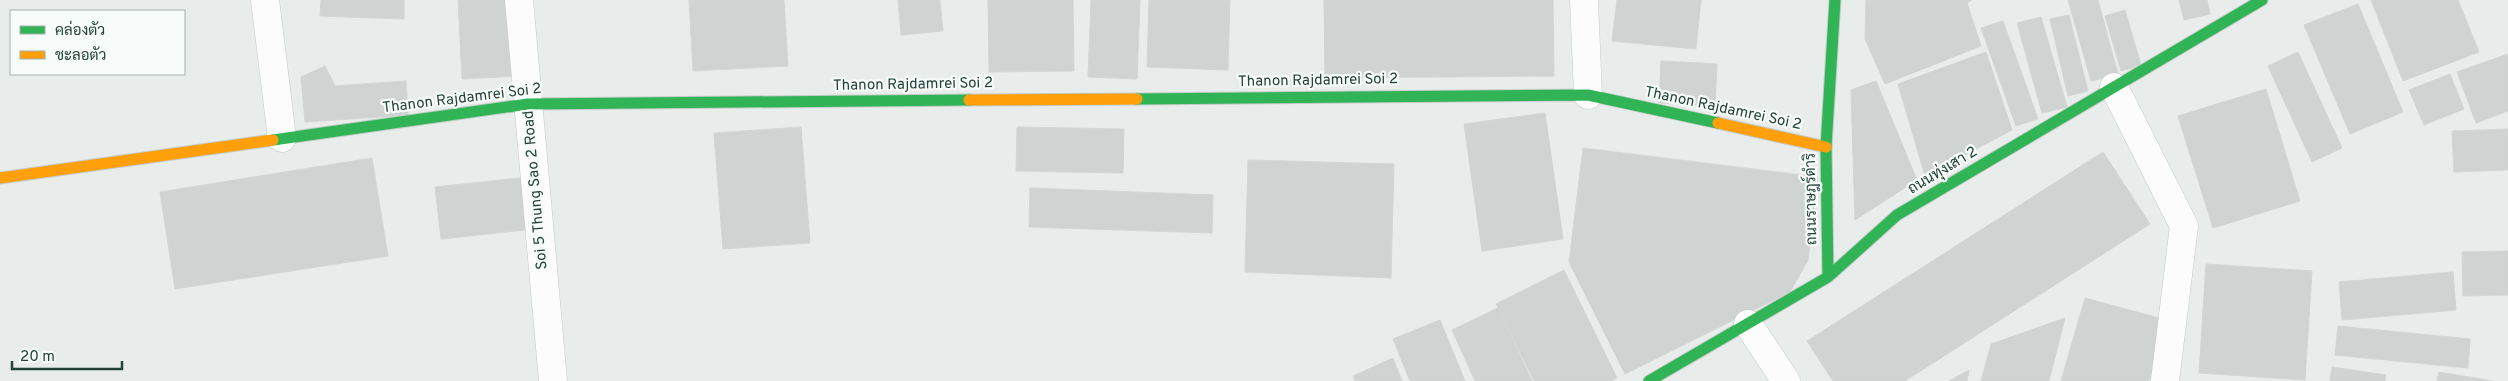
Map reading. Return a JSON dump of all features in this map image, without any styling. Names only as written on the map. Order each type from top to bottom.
[{"type":"street","points":[[265,0],[282,138]]},
{"type":"street","name":"Soi 5 Thung Sao 2 Road","points":[[519,0],[553,381]]},
{"type":"street","points":[[1584,0],[1588,95]]},
{"type":"street","name":"ถนนราษฎร์ดำริ","points":[[1828,277],[1826,147],[1835,0]]},
{"type":"street","name":"ถนนทุ่งเสา 2","points":[[1648,381],[1828,277],[1897,215],[2262,0]]},
{"type":"street","points":[[2114,87],[2184,226],[2165,381]]},
{"type":"street","name":"Thanon Rajdamrei Soi 2","points":[[0,178],[528,104],[1588,95],[1826,147]]},
{"type":"street","points":[[1748,324],[1786,381]]},
{"type":"building","points":[[321,0],[404,0],[404,19],[320,16]]},
{"type":"building","points":[[458,0],[513,0],[517,76],[462,79]]},
{"type":"building","points":[[689,0],[784,0],[788,66],[693,71]]},
{"type":"building","points":[[898,0],[940,0],[943,31],[901,35]]},
{"type":"building","points":[[988,0],[1073,0],[1074,71],[989,72]]},
{"type":"building","points":[[1091,0],[1140,0],[1137,79],[1088,77]]},
{"type":"building","points":[[1149,0],[1230,0],[1228,70],[1147,67]]},
{"type":"building","points":[[1324,0],[1553,0],[1554,76],[1325,78]]},
{"type":"building","points":[[1617,0],[1701,0],[1696,49],[1612,41]]},
{"type":"building","points":[[1866,0],[1972,0],[1967,3],[1981,46],[1885,84],[1865,39]]},
{"type":"building","points":[[2068,0],[2098,0],[2118,74],[2091,81]]},
{"type":"building","points":[[2179,0],[2207,0],[2210,14],[2184,20]]},
{"type":"building","points":[[2371,0],[2458,0],[2479,52],[2403,81]]},
{"type":"building","points":[[2358,4],[2403,112],[2350,134],[2304,25]]},
{"type":"building","points":[[2125,10],[2141,65],[2121,71],[2105,16]]},
{"type":"building","points":[[2069,15],[2088,91],[2068,96],[2050,19]]},
{"type":"building","points":[[2041,17],[2067,107],[2042,113],[2017,23]]},
{"type":"building","points":[[2003,21],[2038,119],[2016,126],[1981,28]]},
{"type":"building","points":[[1986,52],[2012,130],[1925,176],[1898,84]]},
{"type":"building","points":[[2298,52],[2342,148],[2312,162],[2268,66]]},
{"type":"building","points":[[2508,54],[2508,111],[2476,123],[2457,72]]},
{"type":"building","points":[[1661,61],[1717,64],[1715,106],[1659,103]]},
{"type":"building","points":[[325,66],[335,86],[406,81],[408,115],[305,122],[301,77]]},
{"type":"building","points":[[2450,74],[2464,109],[2424,125],[2409,90]]},
{"type":"building","points":[[1876,81],[1917,180],[1855,220],[1851,90]]},
{"type":"building","points":[[2266,89],[2300,201],[2213,228],[2178,116]]},
{"type":"building","points":[[1545,113],[1563,239],[1482,251],[1464,124]]},
{"type":"building","points":[[801,127],[810,243],[723,249],[714,133]]},
{"type":"building","points":[[1017,127],[1124,129],[1123,173],[1016,171]]},
{"type":"building","points":[[2508,129],[2508,170],[2454,172],[2452,131]]},
{"type":"building","points":[[1583,148],[1818,177],[1808,260],[1790,292],[1625,374],[1569,262]]},
{"type":"building","points":[[2103,152],[2150,224],[1905,381],[1833,381],[1807,341]]},
{"type":"building","points":[[372,158],[388,256],[175,289],[160,192]]},
{"type":"building","points":[[1248,160],[1394,164],[1391,278],[1245,272]]},
{"type":"building","points":[[528,177],[534,229],[441,239],[435,187]]},
{"type":"building","points":[[1030,188],[1213,195],[1212,233],[1029,227]]},
{"type":"building","points":[[2508,251],[2508,295],[2463,296],[2462,252]]},
{"type":"building","points":[[2206,264],[2312,271],[2305,380],[2199,373]]},
{"type":"building","points":[[1564,270],[1617,378],[1611,381],[1534,381],[1496,304]]},
{"type":"building","points":[[2453,272],[2456,310],[2342,320],[2339,282]]},
{"type":"building","points":[[2085,298],[2166,320],[2149,381],[2061,381]]},
{"type":"building","points":[[1498,308],[1532,381],[1475,381],[1452,330]]},
{"type":"building","points":[[2065,318],[2049,381],[1981,381],[1991,344]]},
{"type":"building","points":[[1440,320],[1465,381],[1410,381],[1393,339]]},
{"type":"building","points":[[2338,326],[2470,339],[2468,368],[2335,355]]},
{"type":"building","points":[[1393,358],[1402,381],[1355,381],[1353,376]]},
{"type":"building","points":[[2332,367],[2386,375],[2385,381],[2330,381]]},
{"type":"building","points":[[1969,370],[1967,381],[1949,381]]},
{"type":"building","points":[[2439,372],[2493,381],[2437,381]]},
{"type":"traffic: fast","points":[[1828,277],[1826,147],[1835,0]]},
{"type":"traffic: fast","points":[[1649,381],[1828,277],[1897,215],[2262,0]]},
{"type":"traffic: fast","points":[[1137,99],[1588,95],[1718,123]]},
{"type":"traffic: fast","points":[[273,140],[528,104],[969,100]]},
{"type":"traffic: slow","points":[[969,100],[1137,99]]},
{"type":"traffic: slow","points":[[1718,123],[1826,147]]},
{"type":"traffic: slow","points":[[0,178],[273,140]]}]
